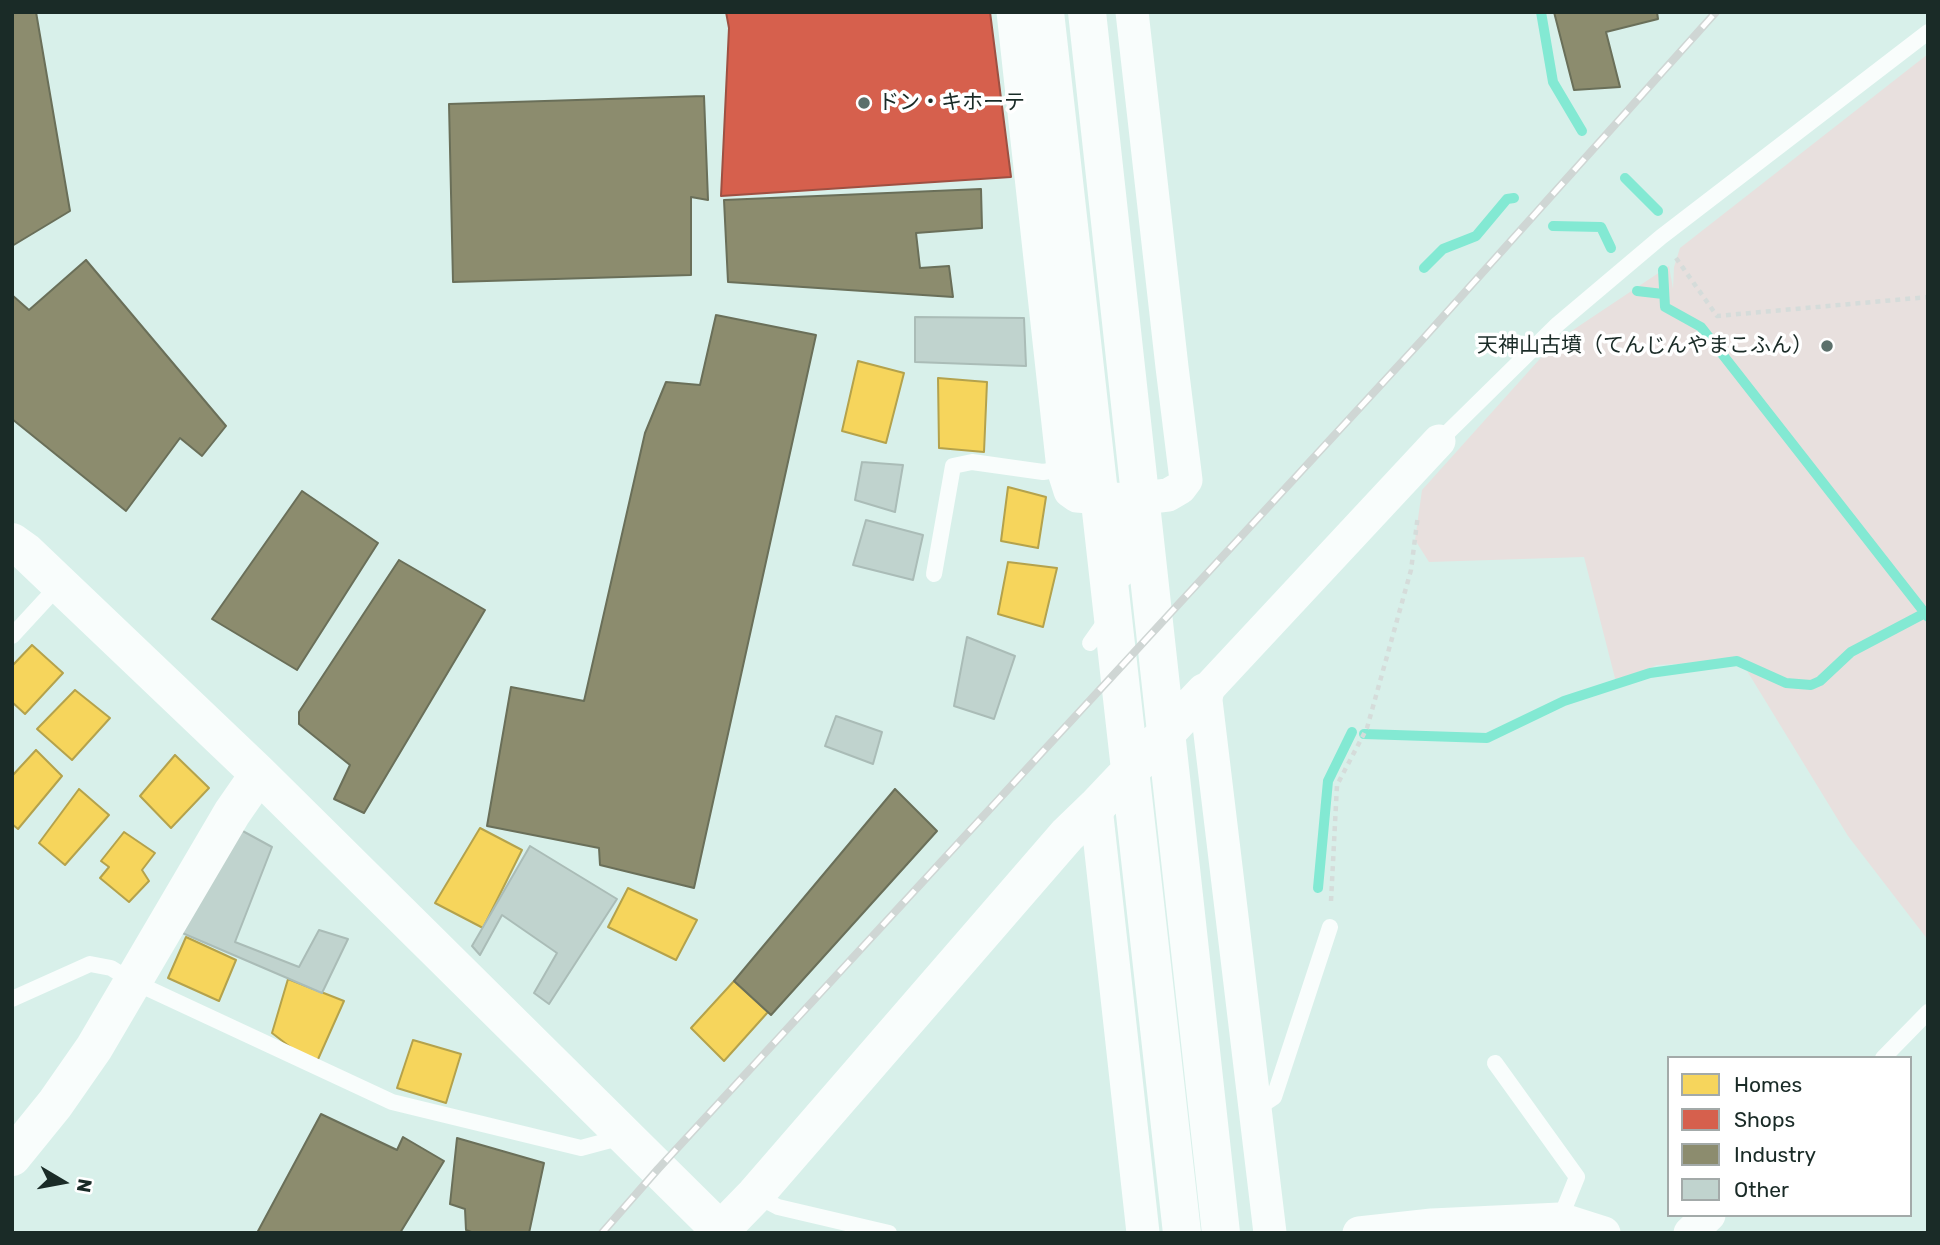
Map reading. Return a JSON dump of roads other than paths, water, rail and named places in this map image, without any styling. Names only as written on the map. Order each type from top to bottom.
[{"type":"street","points":[[1013,12],[1056,255],[1182,1233]]},
{"type":"street","points":[[1045,12],[1063,469],[1070,491],[1077,496],[1126,500],[1168,495],[1180,488],[1186,480],[1132,12]]},
{"type":"street","points":[[1087,12],[1221,1233]]},
{"type":"street","points":[[17,542],[58,585],[259,774],[719,1232],[755,1195],[1067,835],[1205,692],[1439,440]]},
{"type":"street","points":[[1205,692],[1270,1233]]},
{"type":"street","points":[[12,1157],[55,1104],[94,1048],[232,813],[259,774]]},
{"type":"street","points":[[1096,807],[1143,1233]]},
{"type":"street","points":[[1690,1233],[1707,1217]]},
{"type":"street","points":[[1359,1233],[1432,1225],[1561,1226],[1604,1233]]},
{"type":"lane","points":[[1439,440],[1558,324],[1661,237],[1928,32]]},
{"type":"lane","points":[[934,574],[953,466],[972,462],[1043,472],[1063,469]]},
{"type":"lane","points":[[1090,643],[1124,597],[1126,500]]},
{"type":"lane","points":[[12,636],[58,585]]},
{"type":"lane","points":[[1256,1109],[1274,1097],[1329,927]]},
{"type":"lane","points":[[12,999],[90,964],[111,968],[132,981],[393,1102],[581,1148],[624,1136]]},
{"type":"lane","points":[[1885,1056],[1928,1012]]},
{"type":"lane","points":[[1495,1063],[1577,1177],[1561,1226]]},
{"type":"lane","points":[[755,1195],[778,1208],[890,1233]]},
{"type":"waterway","points":[[1541,12],[1553,82],[1582,131]]},
{"type":"waterway","points":[[1625,178],[1658,211]]},
{"type":"waterway","points":[[1424,268],[1443,249],[1476,236],[1507,199],[1514,198]]},
{"type":"waterway","points":[[1553,226],[1601,227],[1611,248]]},
{"type":"waterway","points":[[1663,270],[1665,307],[1701,327],[1928,617]]},
{"type":"waterway","points":[[1637,291],[1663,294]]},
{"type":"waterway","points":[[1364,734],[1487,738],[1564,701],[1650,673],[1737,661],[1786,683],[1811,685],[1820,681],[1851,652],[1925,613]]},
{"type":"waterway","points":[[1318,888],[1328,781],[1352,732]]},
{"type":"railway","points":[[602,1233],[1423,339],[1716,12]]},
{"type":"place","name":"ドン・キホーテ","points":[[864,103]]},
{"type":"place","name":"天神山古墳（てんじんやまこふん）","points":[[1827,346]]}]
